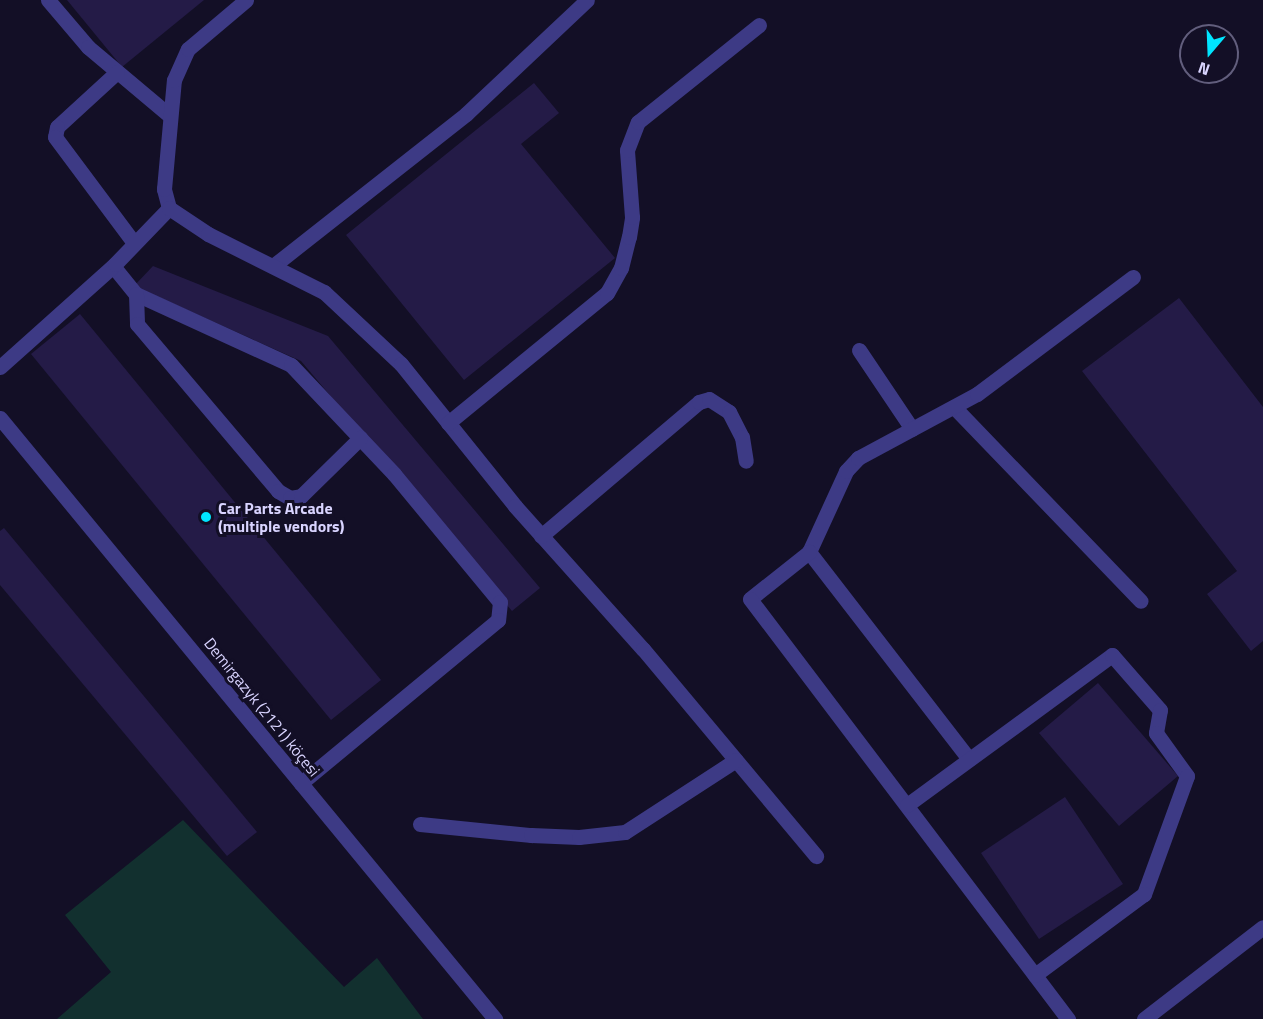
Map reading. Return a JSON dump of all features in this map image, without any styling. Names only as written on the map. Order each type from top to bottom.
[{"type":"street","points":[[48,0],[88,47],[168,115]]},
{"type":"street","points":[[246,0],[188,49],[174,80],[168,115],[164,189],[169,208],[208,234],[324,292],[401,364],[541,536],[736,760],[816,856]]},
{"type":"street","points":[[273,266],[466,114],[587,0]]},
{"type":"street","points":[[448,423],[607,293],[621,268],[629,237],[632,217],[627,150],[638,122],[759,25]]},
{"type":"street","points":[[117,72],[57,127],[55,136],[134,243]]},
{"type":"street","points":[[0,367],[113,266],[169,208]]},
{"type":"street","points":[[113,266],[136,294],[291,365],[360,438],[500,602],[500,615],[301,783]]},
{"type":"street","points":[[1068,1019],[750,599],[809,552],[846,471],[858,458],[977,394],[1133,277]]},
{"type":"street","points":[[136,294],[137,324],[278,491],[290,498],[301,496],[360,438]]},
{"type":"street","points":[[859,350],[912,429]]},
{"type":"street","points":[[541,536],[699,402],[709,399],[729,412],[741,437],[746,461]]},
{"type":"street","points":[[954,407],[1141,601]]},
{"type":"street","name":"Demirgazyk (2121) köçesi","points":[[1,421],[495,1019]]},
{"type":"street","points":[[809,552],[969,759]]},
{"type":"street","points":[[907,805],[1112,655],[1160,710],[1156,733],[1187,776],[1144,894],[1035,975]]},
{"type":"street","points":[[420,824],[531,835],[579,837],[625,832],[736,760]]},
{"type":"street","points":[[1143,1019],[1263,927]]},
{"type":"green space","points":[[183,820],[344,987],[377,958],[423,1019],[57,1019],[111,972],[65,915]]},
{"type":"building","points":[[67,0],[204,0],[122,67]]},
{"type":"building","points":[[534,83],[559,113],[521,144],[615,258],[464,380],[346,235]]},
{"type":"building","points":[[153,266],[328,336],[540,588],[512,611],[301,361],[134,286]]},
{"type":"building","points":[[1179,298],[1263,407],[1263,641],[1251,651],[1207,594],[1237,571],[1082,371]]},
{"type":"building","name":"Car Parts Arcade (multiple vendors)","points":[[80,314],[381,680],[331,720],[31,354]]},
{"type":"building","points":[[4,528],[257,832],[227,856],[0,585],[0,531]]},
{"type":"building","points":[[1098,683],[1178,776],[1119,826],[1039,733]]},
{"type":"building","points":[[1065,797],[1123,884],[1039,939],[981,853]]},
{"type":"place","name":"Car Parts Arcade (multiple vendors)","points":[[206,517]]}]
